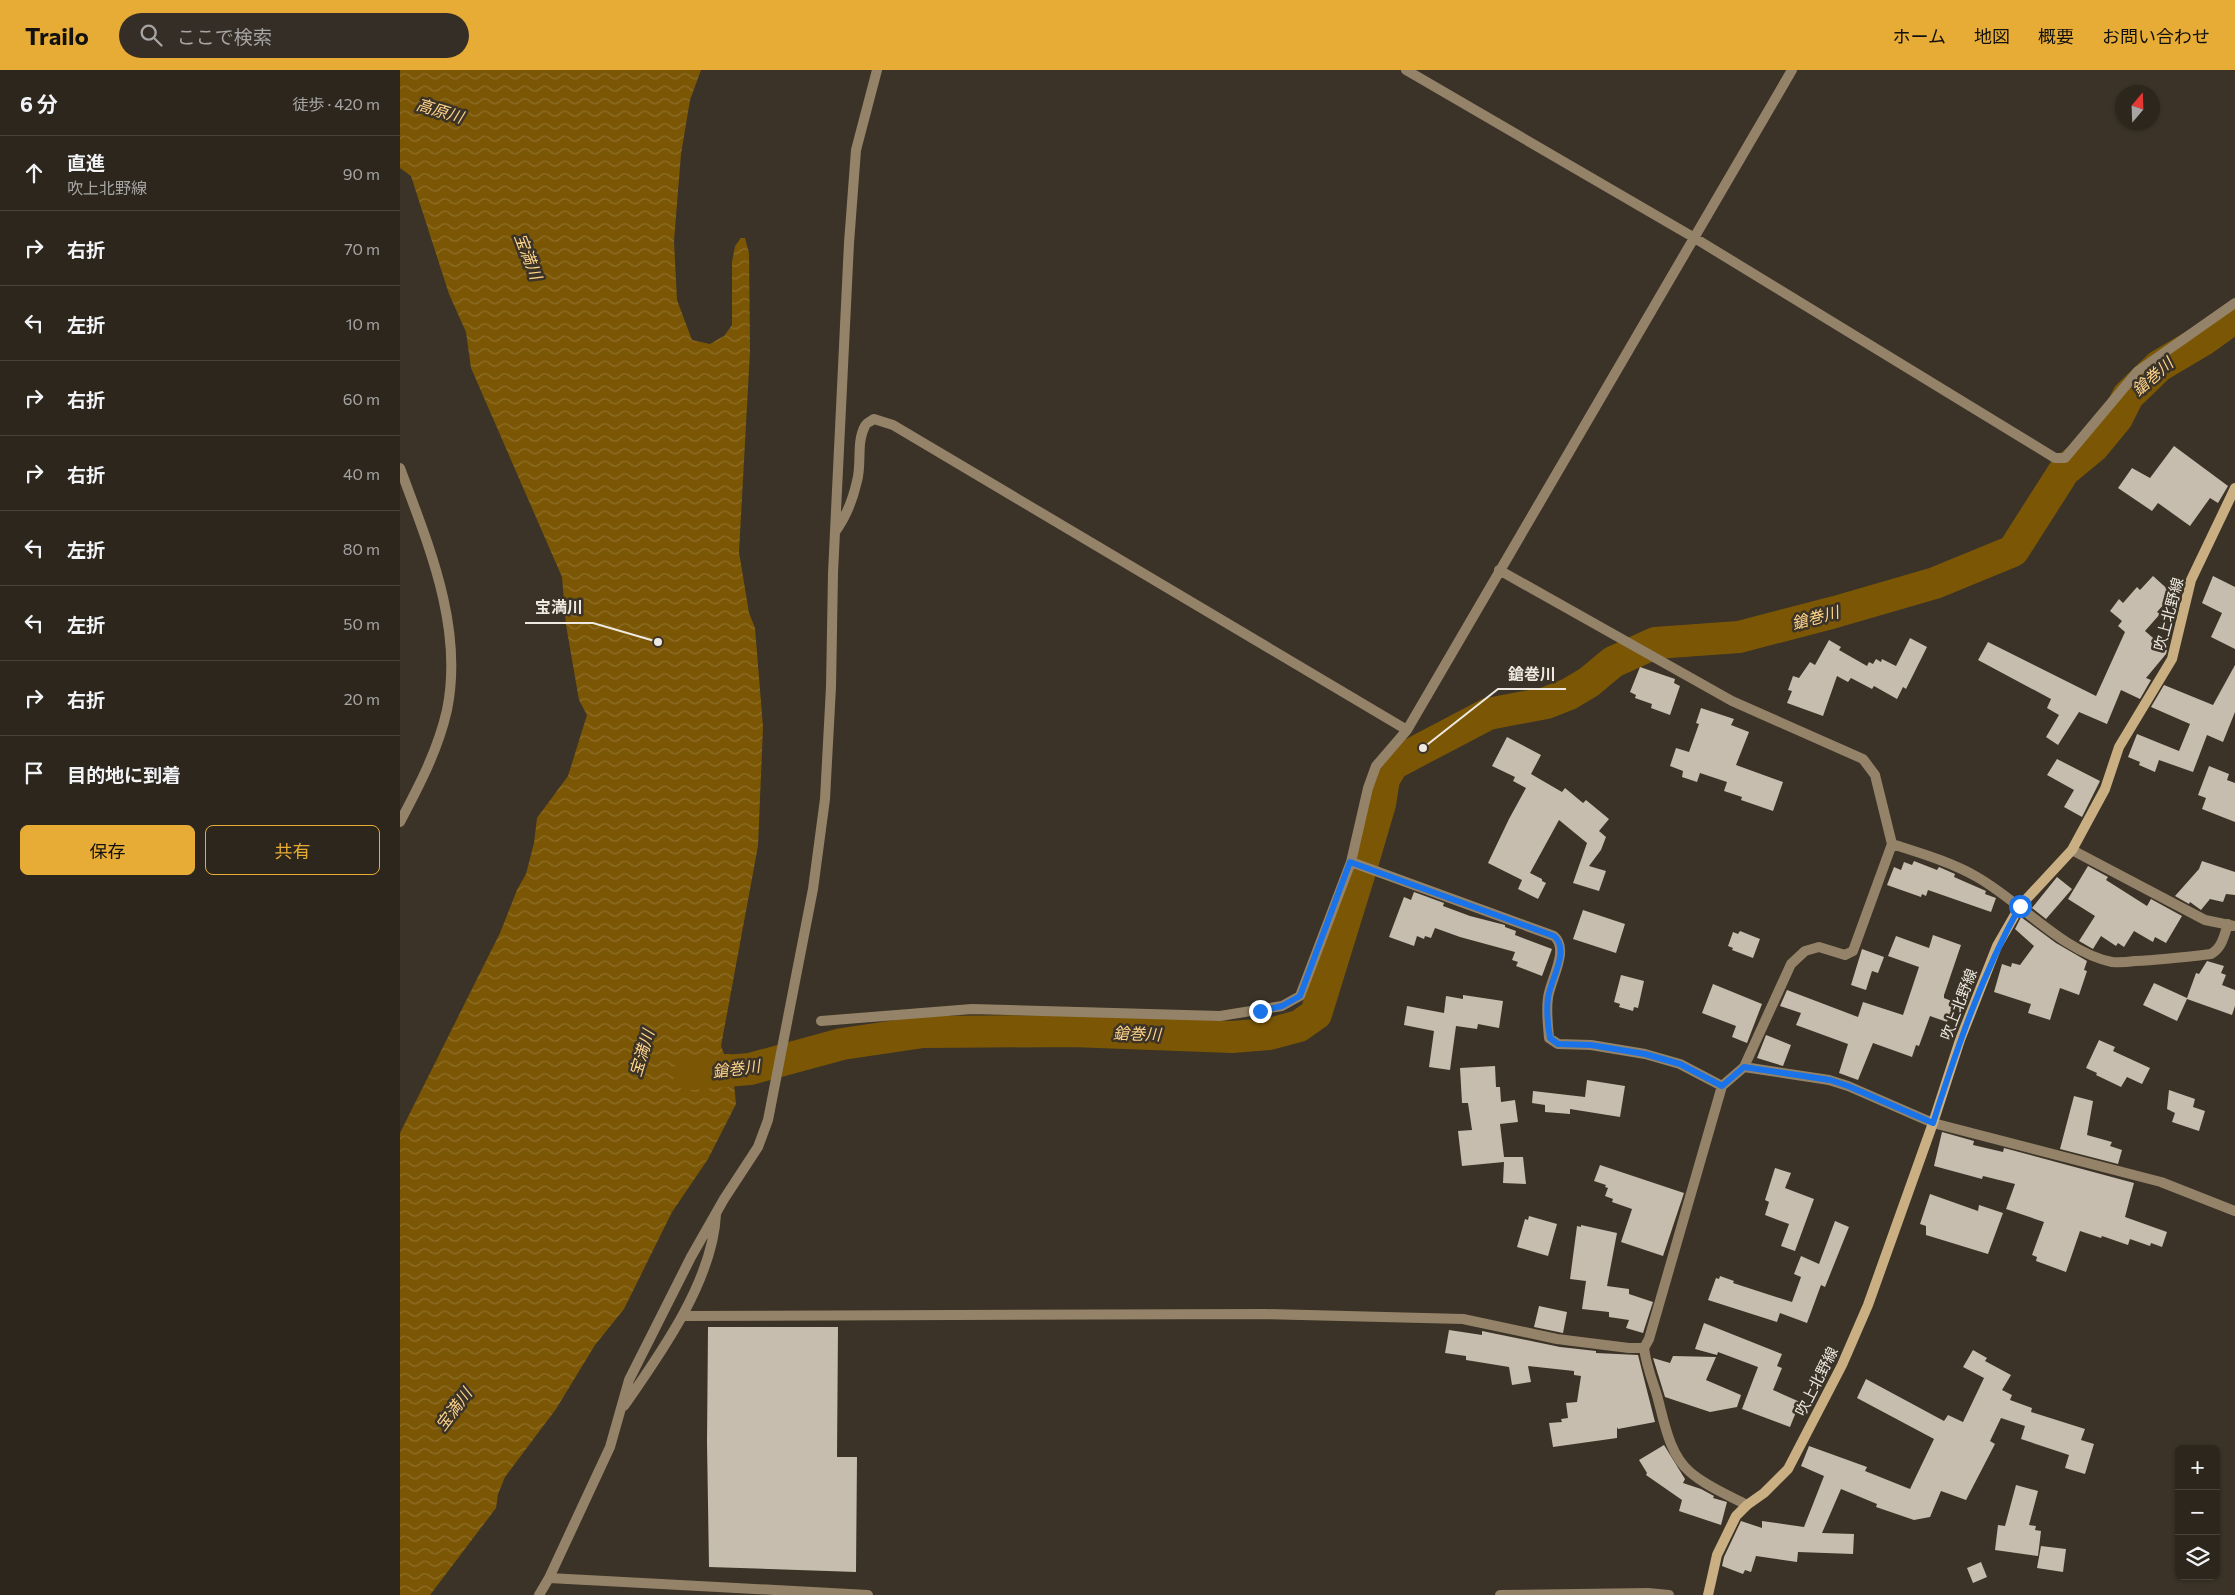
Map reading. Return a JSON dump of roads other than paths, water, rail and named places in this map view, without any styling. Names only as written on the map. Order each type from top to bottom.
[{"type":"main road","name":"吹上北野線","points":[[1708,1595],[1717,1555],[1736,1516],[1747,1505],[1764,1493],[1788,1469],[1842,1365],[1868,1304],[1933,1123],[1963,1032],[1997,946],[2020,906],[2072,850],[2105,788],[2119,748],[2172,659],[2191,580],[2235,488]]},
{"type":"street","points":[[539,1595],[598,1476],[610,1447],[633,1372],[691,1257],[717,1211],[758,1146],[768,1120],[813,889],[826,800],[845,300],[856,150],[877,70]]},
{"type":"street","points":[[1406,70],[1693,237],[2055,458],[2066,458],[2138,371],[2235,303]]},
{"type":"street","points":[[821,1021],[972,1009],[1220,1016],[1282,1006],[1300,996],[1350,862],[1368,788],[1376,766],[1407,730],[1792,70]]},
{"type":"street","points":[[835,532],[845,519],[857,482],[861,462],[861,440],[865,425],[874,419],[893,425],[1407,730]]},
{"type":"street","points":[[400,468],[436,566],[450,636],[450,682],[447,710],[435,749],[423,778],[400,822]]},
{"type":"street","points":[[1499,570],[1732,701],[1863,759],[1875,775],[1892,844],[1853,951],[1845,955],[1819,947],[1805,951],[1791,964],[1744,1067],[1722,1086],[1650,1339],[1644,1348],[1650,1380],[1668,1437],[1679,1458],[1689,1472],[1747,1505]]},
{"type":"street","points":[[1892,844],[1923,854],[1976,877],[2020,906],[2073,946],[2091,956],[2114,962],[2156,961],[2211,954],[2218,950],[2231,925],[2205,920],[2072,850]]},
{"type":"street","points":[[1350,862],[1554,936],[1559,940],[1561,950],[1547,999],[1550,1038],[1558,1044],[1591,1045],[1645,1054],[1680,1064],[1722,1086]]},
{"type":"street","points":[[1744,1067],[1830,1080],[1933,1123],[2161,1182],[2235,1211]]},
{"type":"street","points":[[619,1413],[653,1365],[682,1316],[707,1260],[715,1235],[717,1211]]},
{"type":"street","points":[[682,1316],[1265,1314],[1463,1319],[1557,1339],[1629,1348],[1644,1348]]},
{"type":"street","points":[[549,1578],[868,1595]]},
{"type":"street","points":[[1500,1595],[1648,1593],[1669,1595]]},
{"type":"water","name":"高原川","points":[[400,70],[701,70],[690,100],[681,154],[674,241],[677,300],[692,340],[710,344],[724,336],[732,325],[732,262],[735,246],[741,238],[745,238],[749,253],[750,351],[739,552],[749,613],[755,628],[763,727],[758,846],[721,1046],[724,1054],[731,1054],[736,1104],[708,1159],[672,1212],[624,1309],[595,1345],[556,1409],[505,1477],[498,1494],[496,1508],[430,1595],[400,1595],[400,1133],[500,933],[517,890],[526,874],[534,843],[537,818],[568,776],[587,715],[579,700],[566,625],[562,577],[471,368],[466,332],[449,294],[411,176],[400,168]]},
{"type":"waterway","name":"鎗巻川","points":[[689,1074],[750,1069],[842,1044],[923,1032],[1072,1031],[1232,1037],[1269,1034],[1299,1026],[1316,1014],[1380,804],[1384,779],[1393,764],[1488,714],[1546,703],[1569,694],[1589,682],[1613,662],[1655,643],[1739,637],[1935,583],[2013,551],[2064,471],[2093,447],[2117,418],[2128,396],[2159,366],[2203,340],[2235,317]]},
{"type":"place","name":"宝満川","points":[[658,642]]},
{"type":"place","name":"鎗巻川","points":[[1423,748]]}]
